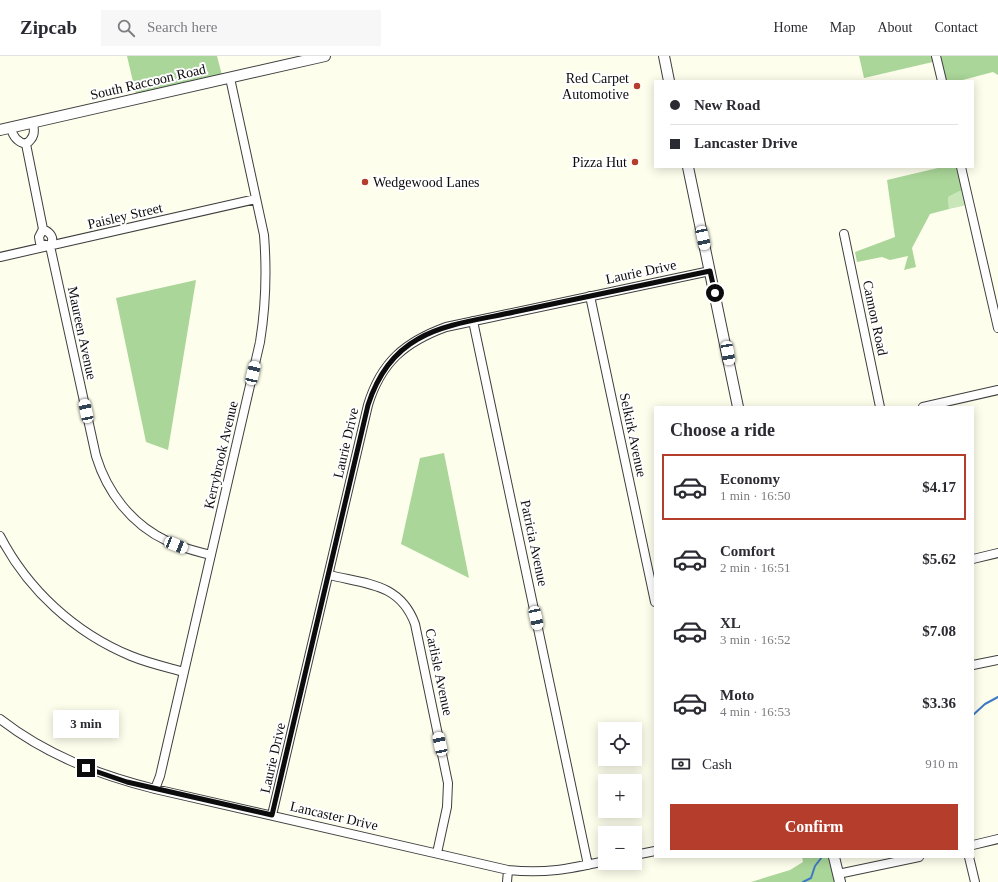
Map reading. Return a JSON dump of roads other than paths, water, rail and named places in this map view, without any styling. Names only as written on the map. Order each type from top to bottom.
[{"type":"street","name":"South Raccoon Road","points":[[0,130],[325,56]]},
{"type":"street","points":[[664,56],[669,80]]},
{"type":"street","points":[[936,56],[942,80]]},
{"type":"street","name":"Kerrybrook Avenue","points":[[156,789],[260,342],[264,318],[266,262],[264,236],[230,78]]},
{"type":"street","points":[[26,144],[30,141],[34,133],[33,123]]},
{"type":"street","points":[[11,128],[16,140],[20,143],[26,144]]},
{"type":"street","points":[[26,144],[44,229],[39,237],[40,243],[50,246],[52,237],[50,233],[44,229]]},
{"type":"street","points":[[688,168],[738,406]]},
{"type":"street","points":[[961,168],[998,328]]},
{"type":"street","name":"Paisley Street","points":[[0,257],[256,199]]},
{"type":"street","name":"Cannon Road","points":[[844,234],[880,406]]},
{"type":"street","name":"Maureen Avenue","points":[[50,246],[96,456],[107,484],[124,509],[135,520],[150,531],[167,541],[186,549],[211,555]]},
{"type":"street","name":"Laurie Drive","points":[[272,815],[368,405],[377,381],[396,355],[415,340],[446,327],[710,271]]},
{"type":"street","name":"Selkirk Avenue","points":[[590,296],[654,597]]},
{"type":"street","name":"Patricia Avenue","points":[[473,321],[588,865]]},
{"type":"street","points":[[927,406],[998,390]]},
{"type":"street","points":[[0,536],[26,577],[42,596],[63,616],[104,643],[131,656],[184,672]]},
{"type":"street","points":[[974,559],[998,553]]},
{"type":"street","name":"Carlisle Avenue","points":[[329,575],[385,589],[398,597],[412,614],[448,783],[447,807],[437,853]]},
{"type":"street","points":[[974,665],[998,660]]},
{"type":"street","name":"Lancaster Drive","points":[[0,719],[39,746],[64,759],[110,777],[156,789],[508,870],[546,872],[598,863]]},
{"type":"street","points":[[974,845],[998,839]]},
{"type":"street","points":[[642,854],[654,851]]},
{"type":"street","points":[[834,858],[839,878],[915,858]]},
{"type":"street","points":[[969,858],[975,882]]},
{"type":"street","points":[[506,882],[508,870]]},
{"type":"waterway","points":[[974,714],[985,704],[998,697]]},
{"type":"waterway","points":[[803,882],[811,878],[815,866],[821,858]]},
{"type":"place","name":"Red Carpet Automotive","points":[[637,86]]},
{"type":"place","name":"Pizza Hut","points":[[635,162]]},
{"type":"place","name":"Wedgewood Lanes","points":[[365,182]]}]
